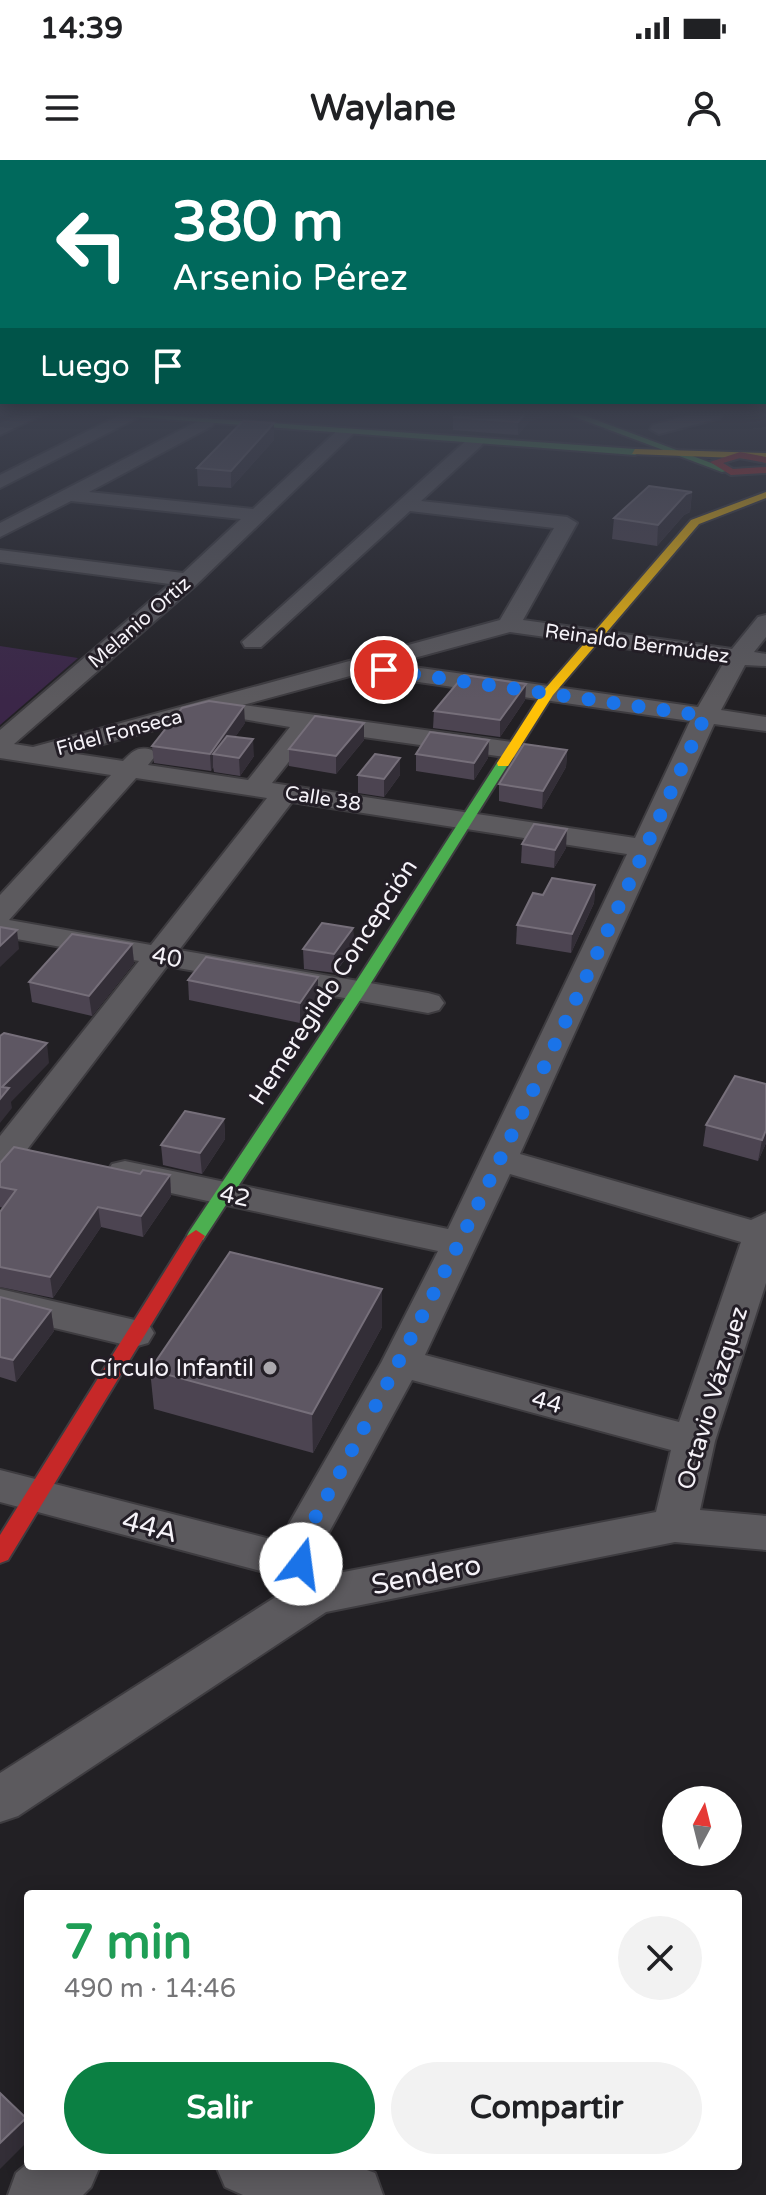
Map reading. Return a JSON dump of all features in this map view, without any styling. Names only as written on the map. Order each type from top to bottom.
[{"type":"main road","name":"Hemeregildo Concepción","points":[[0,1554],[18,1491],[134,1333],[548,693],[695,522],[729,509]]},
{"type":"street","points":[[0,531],[41,509]]},
{"type":"street","points":[[200,509],[257,515]]},
{"type":"street","name":"Melanio Ortiz","points":[[0,743],[188,580],[262,509]]},
{"type":"street","points":[[253,642],[403,509]]},
{"type":"street","points":[[442,509],[567,523],[509,625]]},
{"type":"street","points":[[0,556],[188,580]]},
{"type":"street","points":[[308,1580],[306,1534],[401,1363],[460,1244],[705,716],[752,659],[766,622]]},
{"type":"street","name":"Reinaldo Bermúdez","points":[[509,625],[752,659]]},
{"type":"street","name":"Fidel Fonseca","points":[[34,755],[509,625]]},
{"type":"street","points":[[357,666],[766,724]]},
{"type":"street","points":[[209,708],[512,750]]},
{"type":"street","points":[[0,913],[178,716]]},
{"type":"street","points":[[17,1154],[159,955],[270,790],[307,722]]},
{"type":"street","name":"Calle 38","points":[[0,750],[645,848]]},
{"type":"street","name":"40","points":[[0,927],[428,1003]]},
{"type":"street","points":[[498,1159],[765,1232]]},
{"type":"street","name":"42","points":[[85,1164],[460,1244]]},
{"type":"street","name":"Octavio Vázquez","points":[[675,1525],[694,1441],[765,1232]]},
{"type":"street","points":[[0,1302],[134,1333]]},
{"type":"street","name":"44","points":[[401,1363],[694,1441]]},
{"type":"street","name":"44A","points":[[18,1491],[308,1580]]},
{"type":"street","name":"Sendero","points":[[0,1800],[308,1580],[675,1525],[766,1533]]},
{"type":"street","points":[[38,2195],[66,2170]]},
{"type":"street","points":[[261,2170],[353,2195]]},
{"type":"shaded area","points":[[0,646],[78,658],[0,725]]},
{"type":"building","points":[[624,509],[672,509],[658,525],[614,518]]},
{"type":"building","points":[[464,675],[526,684],[500,720],[434,711]]},
{"type":"building","points":[[209,701],[244,706],[210,754],[152,746],[182,708]]},
{"type":"building","points":[[315,716],[364,723],[336,756],[289,749]]},
{"type":"building","points":[[430,732],[489,740],[474,763],[416,754]]},
{"type":"building","points":[[227,736],[253,739],[239,758],[213,754]]},
{"type":"building","points":[[524,744],[567,750],[543,791],[499,784]]},
{"type":"building","points":[[375,754],[400,758],[384,779],[358,775]]},
{"type":"building","points":[[534,824],[567,829],[555,850],[522,844]]},
{"type":"building","points":[[552,878],[595,885],[572,934],[517,925],[533,893],[543,895]]},
{"type":"building","points":[[322,923],[353,928],[334,954],[303,949]]},
{"type":"building","points":[[0,927],[17,930],[0,946]]},
{"type":"building","points":[[72,934],[132,944],[89,996],[29,982]]},
{"type":"building","points":[[206,957],[318,977],[300,1003],[188,980]]},
{"type":"building","points":[[4,1033],[47,1043],[2,1087],[9,1088],[0,1099],[0,1036]]},
{"type":"building","points":[[735,1076],[766,1084],[766,1130],[762,1140],[706,1125]]},
{"type":"building","points":[[185,1111],[224,1119],[200,1153],[161,1145]]},
{"type":"building","points":[[14,1147],[140,1174],[143,1170],[170,1175],[141,1216],[98,1207],[50,1277],[0,1267],[0,1212],[16,1190],[0,1187],[0,1163]]},
{"type":"building","name":"Círculo Infantil","points":[[230,1252],[382,1289],[312,1414],[150,1370]]},
{"type":"building","points":[[0,1297],[51,1310],[13,1360],[0,1357]]},
{"type":"building","points":[[0,2093],[24,2116],[24,2120],[0,2143]]},
{"type":"traffic: fast","points":[[196,1236],[358,991],[503,763]]},
{"type":"traffic: slow","points":[[503,763],[548,693],[695,522],[729,509]]},
{"type":"traffic: jam","points":[[0,1554],[196,1236]]},
{"type":"place","name":"Círculo Infantil","points":[[270,1368]]},
{"type":"route","points":[[301,1564],[306,1534],[401,1363],[460,1244],[705,716],[384,670]]}]
